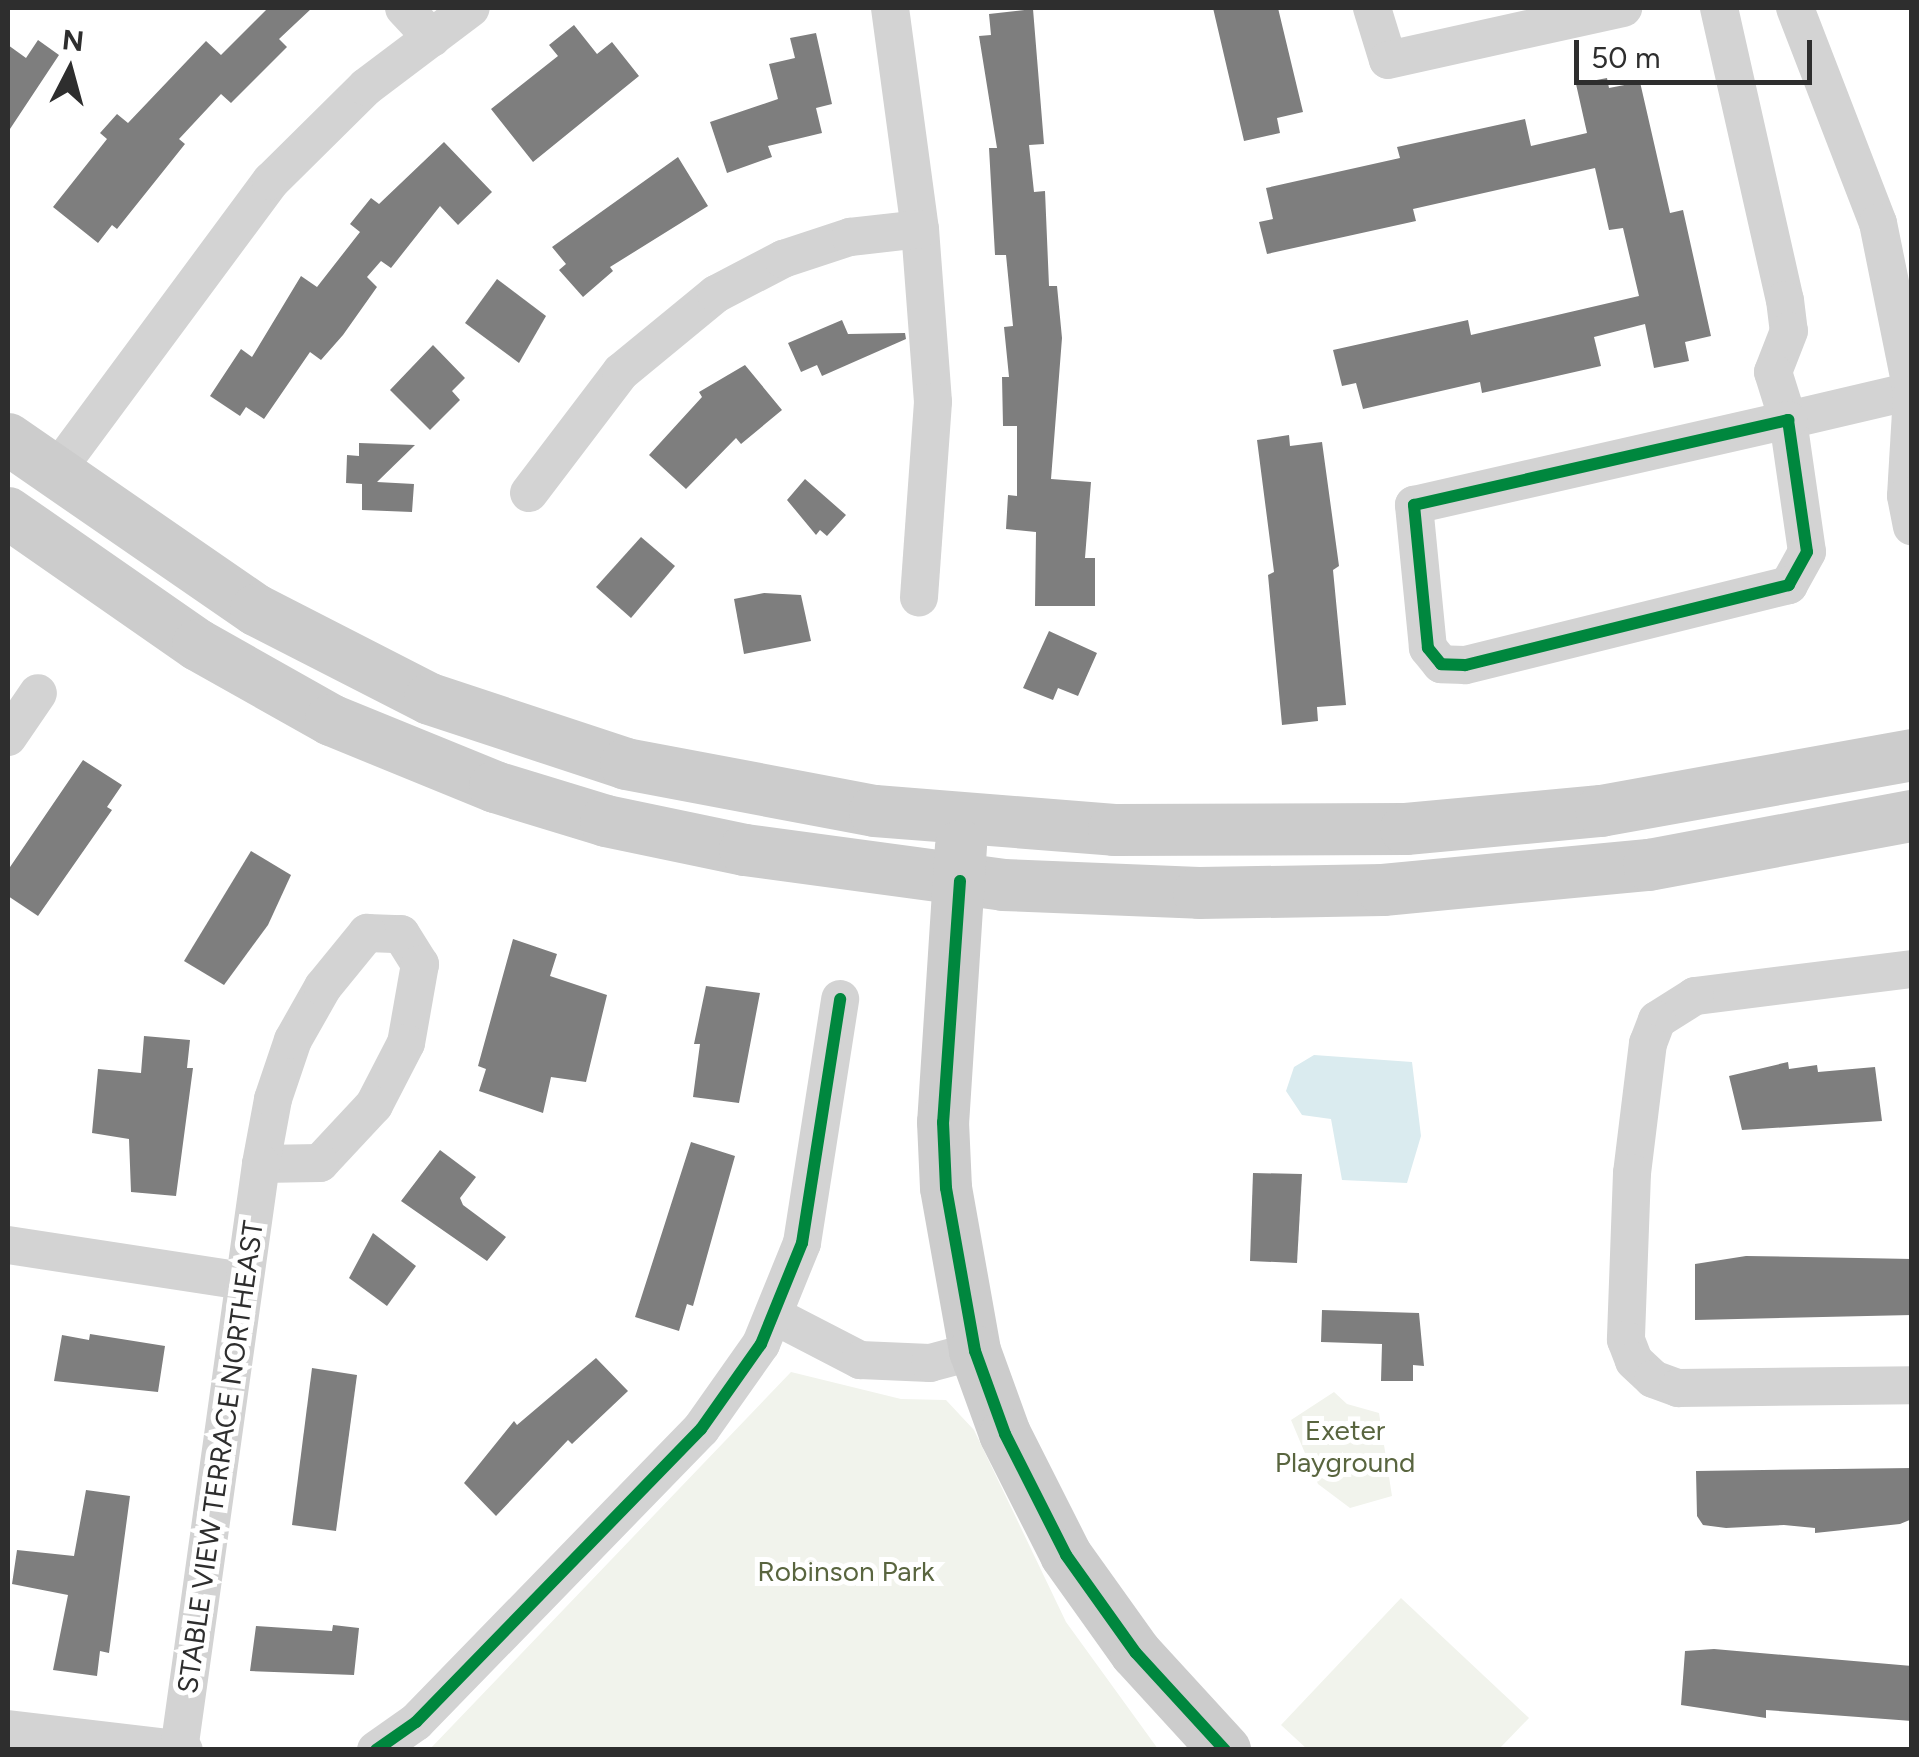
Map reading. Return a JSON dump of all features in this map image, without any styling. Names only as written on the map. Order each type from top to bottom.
[{"type":"main road","points":[[8,438],[54,474],[256,610],[368,670],[509,730],[738,788],[963,819],[1239,834],[1406,829],[1600,811],[1912,755]]},
{"type":"main road","points":[[54,474],[12,525],[254,679],[405,753],[606,821],[960,880],[1199,893],[1383,890],[1650,866],[1912,816]]},
{"type":"main road","points":[[963,819],[943,1122],[946,1188],[975,1351],[1005,1434],[1066,1555],[1136,1653],[1226,1750]]},
{"type":"street","points":[[404,8],[432,38]]},
{"type":"street","points":[[54,474],[270,182],[366,87],[471,8]]},
{"type":"street","points":[[890,8],[920,228],[933,402],[919,598]]},
{"type":"street","points":[[1372,8],[1388,60],[1623,8]]},
{"type":"street","points":[[1719,8],[1785,300],[1788,331],[1773,372],[1788,420],[1807,552],[1789,585],[1465,665],[1440,664],[1428,648],[1414,505],[1788,420],[1912,392]]},
{"type":"street","points":[[1795,8],[1895,218],[1912,392],[1906,496],[1912,526]]},
{"type":"street","points":[[529,494],[621,372],[654,338],[716,294],[784,258],[850,236],[920,228]]},
{"type":"street","points":[[8,737],[38,693]]},
{"type":"street","name":"STABLE VIEW TERRACE NORTHEAST","points":[[180,1749],[261,1164],[288,1055],[324,987],[366,933],[402,934],[420,964],[406,1043],[374,1105],[320,1163],[261,1164]]},
{"type":"street","points":[[1912,969],[1695,996],[1657,1020],[1648,1043],[1632,1173],[1626,1340],[1634,1361],[1652,1378],[1678,1388],[1912,1384]]},
{"type":"street","points":[[376,1750],[416,1722],[701,1429],[734,1388],[776,1316],[806,1226],[840,999]]},
{"type":"street","points":[[8,1245],[243,1281]]},
{"type":"street","points":[[776,1316],[860,1360],[930,1363],[975,1351]]},
{"type":"street","points":[[8,1729],[180,1749]]},
{"type":"green space","name":"Robinson Park","points":[[791,1372],[901,1399],[946,1400],[974,1430],[1066,1622],[1158,1749],[429,1750]]},
{"type":"green space","name":"Exeter Playground","points":[[1334,1392],[1347,1404],[1379,1413],[1392,1496],[1350,1508],[1318,1484],[1291,1420]]},
{"type":"green space","points":[[1401,1598],[1529,1718],[1499,1749],[1307,1749],[1281,1725]]},
{"type":"shaded area","points":[[1314,1055],[1412,1062],[1421,1136],[1407,1183],[1342,1180],[1331,1119],[1302,1115],[1286,1091],[1294,1067]]},
{"type":"building","points":[[268,8],[312,8],[279,39],[287,47],[231,103],[221,94],[179,139],[185,144],[117,229],[112,225],[98,243],[53,207],[107,139],[100,133],[117,114],[128,123],[206,41],[221,55]]},
{"type":"building","points":[[1213,8],[1278,8],[1303,112],[1277,118],[1280,133],[1244,141]]},
{"type":"building","points":[[1033,9],[1044,144],[1029,145],[1034,192],[1045,191],[1049,286],[1057,286],[1062,338],[1051,479],[1091,482],[1085,558],[1095,558],[1095,606],[1035,606],[1036,532],[1006,529],[1008,495],[1017,496],[1017,426],[1003,426],[1002,377],[1009,377],[1004,327],[1013,326],[1006,255],[995,255],[989,148],[997,148],[979,36],[991,35],[989,14]]},
{"type":"building","points":[[574,25],[597,54],[612,42],[639,76],[533,162],[491,109],[558,56],[549,45]]},
{"type":"building","points":[[816,33],[832,104],[816,108],[822,133],[768,146],[772,157],[727,173],[710,122],[778,99],[769,64],[795,58],[790,38]]},
{"type":"building","points":[[38,40],[59,55],[8,132],[8,45],[26,58]]},
{"type":"building","points":[[1607,78],[1609,88],[1640,82],[1670,213],[1683,210],[1711,336],[1685,342],[1689,361],[1654,368],[1645,324],[1594,337],[1601,366],[1482,393],[1480,382],[1363,409],[1356,383],[1342,386],[1333,350],[1468,320],[1471,335],[1639,296],[1623,228],[1609,230],[1595,168],[1413,209],[1416,221],[1267,254],[1259,222],[1273,219],[1266,188],[1400,158],[1397,147],[1525,119],[1531,146],[1587,133],[1576,84]]},
{"type":"building","points":[[444,142],[492,192],[458,225],[440,206],[391,268],[381,261],[367,277],[377,287],[343,335],[321,360],[310,352],[264,419],[246,407],[240,416],[210,396],[241,349],[252,357],[301,276],[317,287],[360,232],[350,224],[371,198],[379,204]]},
{"type":"building","points":[[678,157],[708,206],[610,267],[613,271],[583,297],[559,270],[566,264],[552,247]]},
{"type":"building","points":[[497,279],[546,316],[519,363],[465,323]]},
{"type":"building","points":[[842,320],[848,334],[905,333],[906,339],[822,376],[817,365],[801,372],[788,343]]},
{"type":"building","points":[[433,345],[465,378],[452,391],[460,400],[430,430],[390,390]]},
{"type":"building","points":[[745,365],[782,410],[741,444],[736,438],[686,489],[649,455],[702,397],[699,392]]},
{"type":"building","points":[[1289,435],[1290,446],[1322,442],[1339,566],[1333,570],[1346,705],[1317,707],[1318,721],[1282,725],[1268,575],[1274,572],[1257,440]]},
{"type":"building","points":[[359,443],[415,445],[377,482],[414,484],[412,512],[362,510],[362,484],[346,483],[347,455],[359,456]]},
{"type":"building","points":[[805,479],[846,515],[827,536],[820,530],[816,535],[787,500]]},
{"type":"building","points":[[641,537],[675,566],[631,618],[596,587]]},
{"type":"building","points":[[764,593],[801,595],[811,641],[744,654],[734,599]]},
{"type":"building","points":[[1049,631],[1097,653],[1078,696],[1058,688],[1053,700],[1023,688]]},
{"type":"building","points":[[83,760],[122,785],[107,807],[112,810],[38,916],[8,896],[8,870]]},
{"type":"building","points":[[251,851],[291,875],[268,925],[224,985],[184,961]]},
{"type":"building","points":[[513,939],[557,954],[550,976],[607,995],[586,1082],[551,1077],[543,1113],[479,1091],[486,1069],[478,1066]]},
{"type":"building","points":[[706,986],[760,993],[739,1103],[693,1097],[700,1044],[694,1044]]},
{"type":"building","points":[[144,1036],[190,1040],[187,1068],[193,1068],[176,1196],[131,1192],[129,1139],[92,1133],[98,1069],[141,1073]]},
{"type":"building","points":[[1788,1062],[1789,1069],[1817,1065],[1818,1072],[1875,1067],[1882,1121],[1742,1130],[1729,1076]]},
{"type":"building","points":[[691,1142],[735,1156],[693,1306],[687,1304],[679,1331],[635,1317]]},
{"type":"building","points":[[440,1150],[476,1177],[460,1198],[463,1205],[506,1237],[487,1261],[401,1201]]},
{"type":"building","points":[[1253,1173],[1302,1174],[1297,1263],[1250,1261]]},
{"type":"building","points":[[373,1233],[416,1266],[387,1306],[349,1278]]},
{"type":"building","points":[[1746,1256],[1912,1259],[1912,1315],[1695,1320],[1695,1264]]},
{"type":"building","points":[[1322,1310],[1419,1313],[1424,1366],[1413,1365],[1413,1381],[1381,1381],[1382,1344],[1321,1342]]},
{"type":"building","points":[[90,1334],[165,1346],[158,1392],[54,1381],[62,1335],[89,1340]]},
{"type":"building","points":[[596,1358],[628,1391],[572,1444],[568,1440],[496,1516],[464,1483],[514,1421],[517,1425]]},
{"type":"building","points":[[312,1368],[357,1375],[336,1531],[292,1525]]},
{"type":"building","points":[[1912,1468],[1912,1519],[1900,1524],[1815,1533],[1815,1528],[1784,1525],[1703,1525],[1697,1516],[1696,1471]]},
{"type":"building","points":[[86,1490],[130,1496],[109,1653],[100,1651],[97,1676],[53,1670],[68,1595],[12,1584],[17,1550],[74,1556]]},
{"type":"building","points":[[333,1625],[359,1628],[354,1675],[250,1671],[256,1626],[332,1631]]},
{"type":"building","points":[[1714,1649],[1912,1666],[1912,1721],[1766,1710],[1766,1718],[1681,1705],[1685,1651]]},
{"type":"cycle path","points":[[1788,420],[1807,552],[1789,585],[1465,665],[1441,664],[1428,648],[1414,505],[1788,420]]},
{"type":"cycle path","points":[[960,881],[943,1122],[946,1188],[975,1351],[1005,1434],[1066,1555],[1136,1653],[1225,1750]]},
{"type":"cycle path","points":[[376,1750],[416,1722],[701,1429],[761,1344],[802,1243],[840,999]]}]
